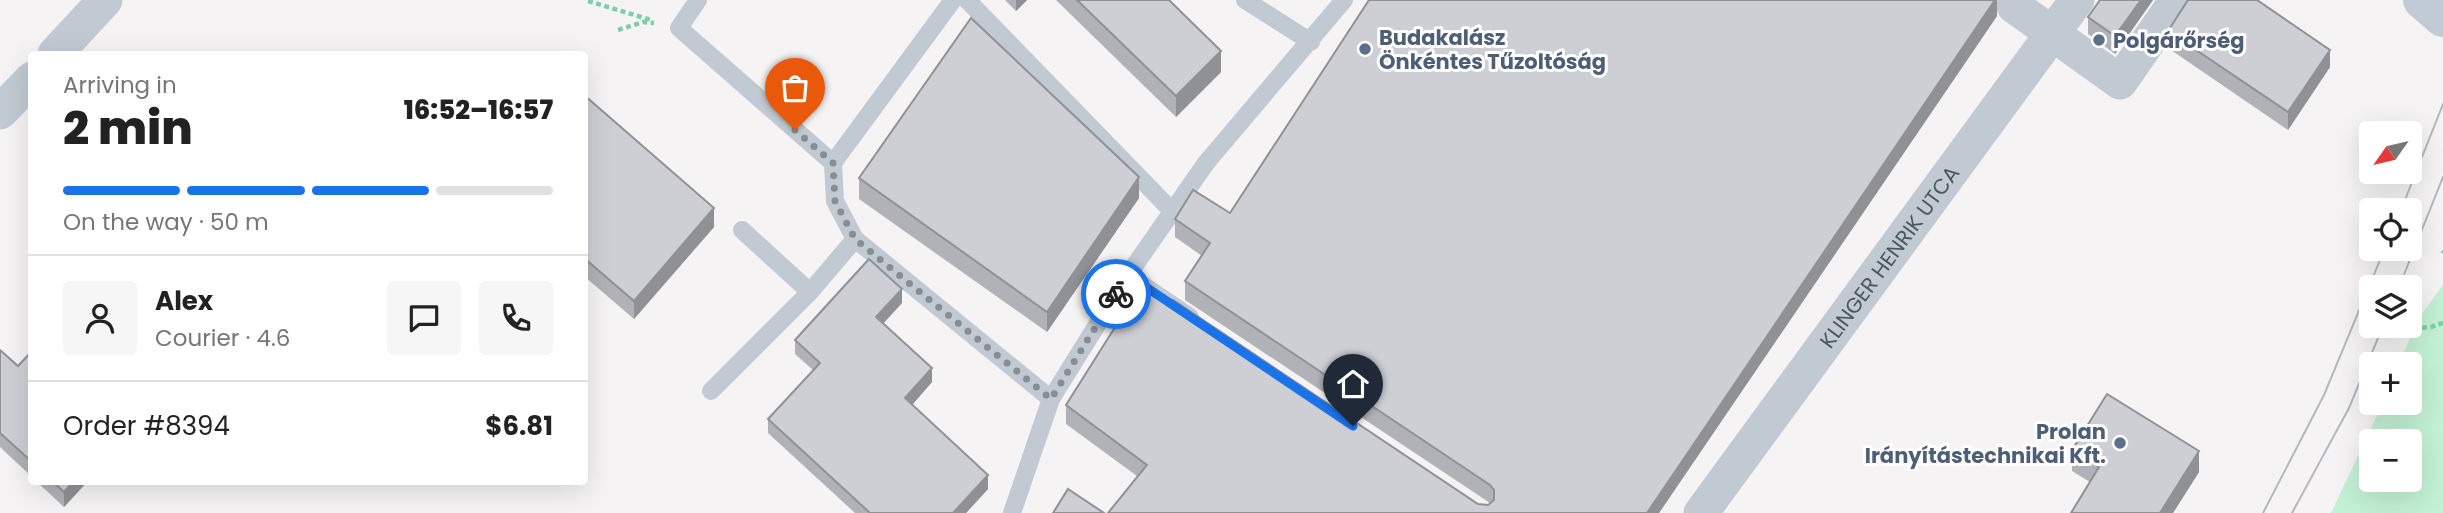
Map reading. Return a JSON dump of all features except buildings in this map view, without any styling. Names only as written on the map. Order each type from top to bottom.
[{"type":"main road","points":[[2422,0],[2443,18]]},
{"type":"street","points":[[58,51],[105,0]]},
{"type":"street","name":"KLINGER HENRIK UTCA","points":[[1701,513],[2077,0]]},
{"type":"street","points":[[2014,6],[2120,82],[2177,0]]},
{"type":"street","points":[[0,113],[28,83]]},
{"type":"lane","points":[[698,0],[679,28],[833,163]]},
{"type":"lane","points":[[953,0],[833,163],[835,201],[855,239],[1051,399]]},
{"type":"lane","points":[[967,0],[1172,211]]},
{"type":"lane","points":[[1245,0],[1311,42]]},
{"type":"lane","points":[[1012,513],[1051,399],[1128,275],[1206,163],[1344,0]]},
{"type":"lane","points":[[742,230],[810,292]]},
{"type":"lane","points":[[711,391],[810,292],[855,239]]},
{"type":"lane","points":[[1128,275],[1201,325]]},
{"type":"path","points":[[588,1],[679,28]]},
{"type":"path","points":[[618,30],[643,22],[679,28]]},
{"type":"path","points":[[2422,328],[2443,323]]},
{"type":"green space","points":[[2443,285],[2443,513],[2331,513],[2359,454],[2359,492],[2422,492],[2422,429],[2371,429],[2377,415],[2422,415],[2422,352],[2404,352],[2410,338],[2422,338],[2422,314]]},
{"type":"tram line","points":[[2406,198],[2443,104]]},
{"type":"tram line","points":[[2404,275],[2443,177]]},
{"type":"tram line","points":[[2263,513],[2324,395],[2380,261]]},
{"type":"tram line","points":[[2292,513],[2349,408],[2378,338]]},
{"type":"way so far","points":[[795,130],[833,163],[835,201],[855,239],[1051,399],[1116,294]]},
{"type":"place","name":"Polgárőrség","points":[[2099,40]]},
{"type":"place","name":"Budakalász Önkéntes Tűzoltóság","points":[[1365,49]]},
{"type":"place","name":"Prolan Irányítástechnikai Kft.","points":[[2120,443]]},
{"type":"route","points":[[1116,294],[1128,275],[1353,426]]}]
